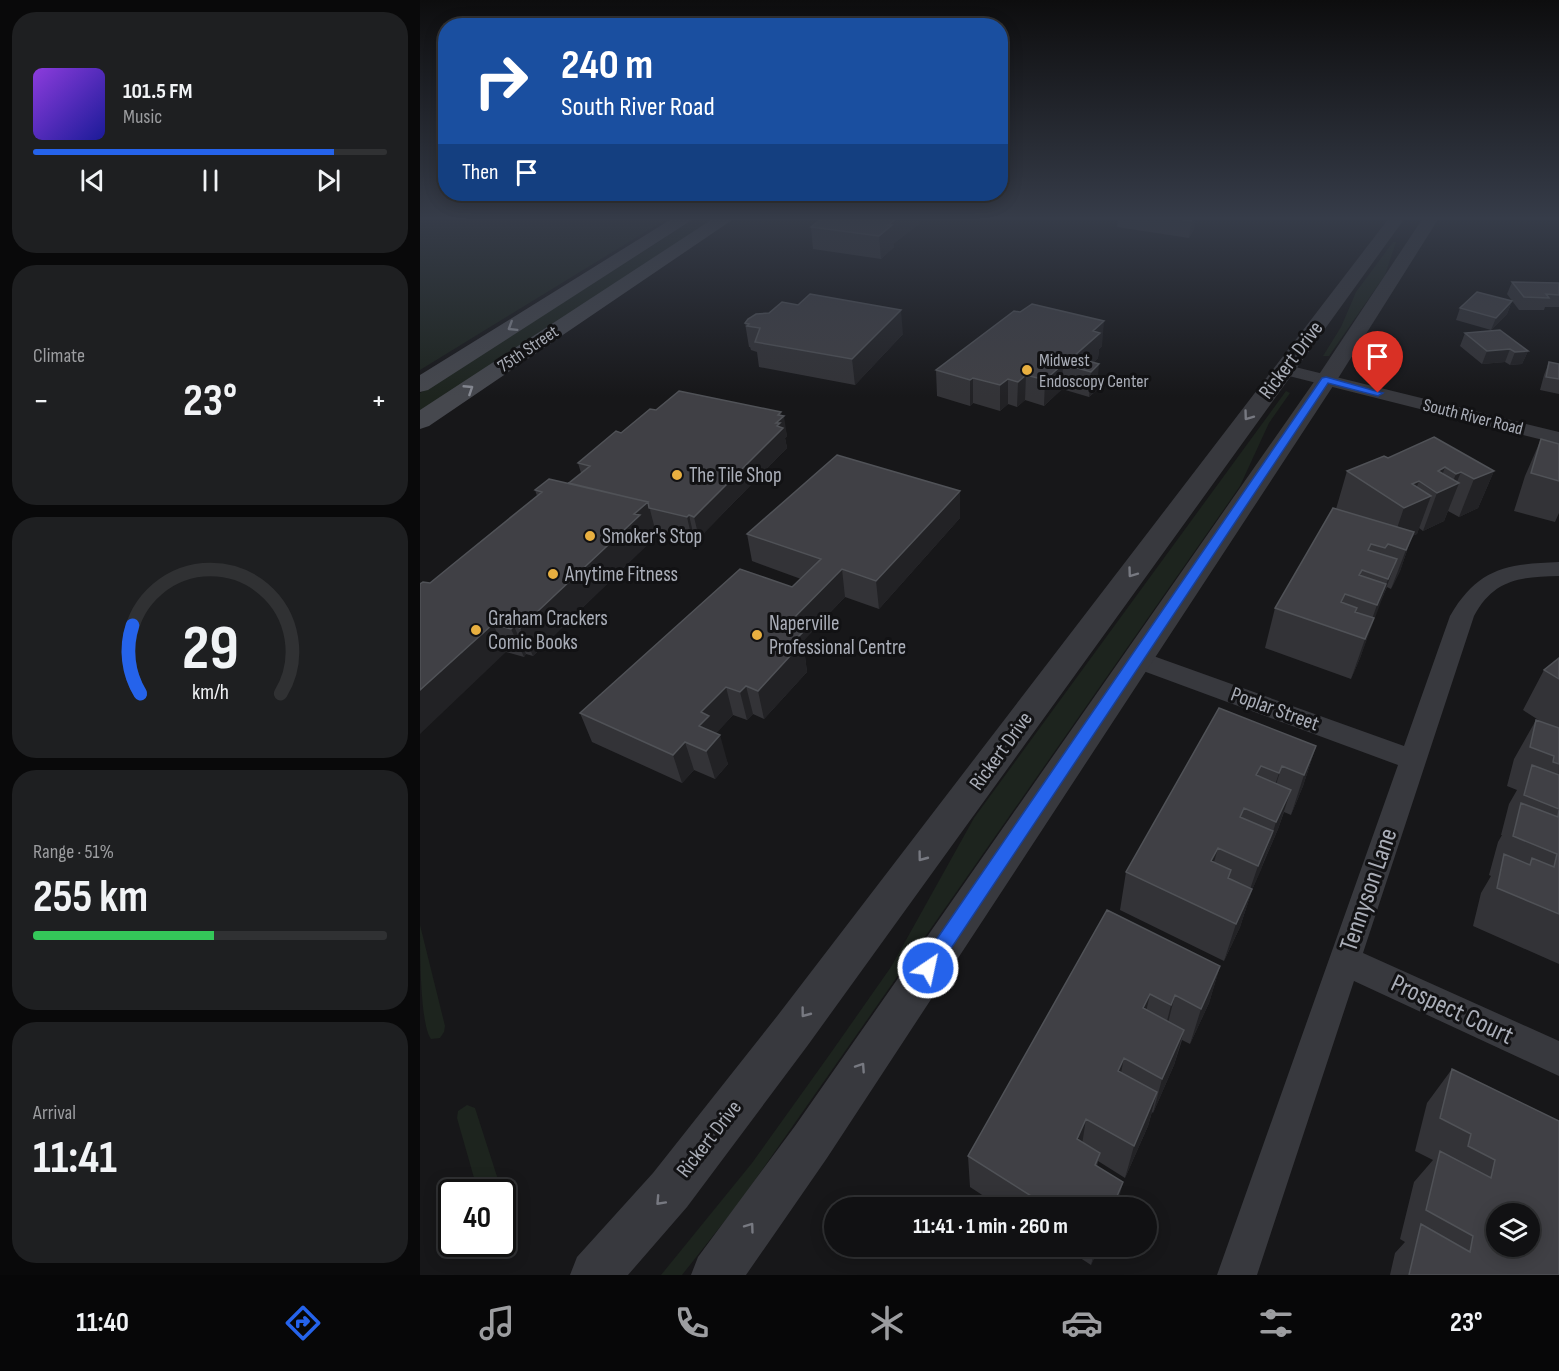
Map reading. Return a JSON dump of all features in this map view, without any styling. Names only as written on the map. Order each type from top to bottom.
[{"type":"main road","name":"75th Street","points":[[420,385],[591,278]]},
{"type":"main road","name":"75th Street","points":[[420,421],[636,278]]},
{"type":"street","name":"Rickert Drive","points":[[595,1275],[670,1190],[793,1030],[1351,278]]},
{"type":"street","name":"Rickert Drive","points":[[716,1275],[811,1142],[1326,380],[1392,278]]},
{"type":"street","name":"South River Road","points":[[1283,369],[1559,438]]},
{"type":"street","name":"Tennyson Lane","points":[[1237,1275],[1469,601],[1477,591],[1498,577],[1533,570],[1559,569]]},
{"type":"street","name":"Poplar Street","points":[[1136,659],[1413,760]]},
{"type":"street","name":"Prospect Court","points":[[1345,961],[1559,1059]]},
{"type":"shaded area","points":[[420,278],[571,278],[420,370]]},
{"type":"shaded area","points":[[602,278],[626,278],[420,413],[420,393]]},
{"type":"shaded area","points":[[1367,278],[1383,278],[1329,356],[1323,356],[1341,327],[1356,292]]},
{"type":"shaded area","points":[[1286,391],[1290,393],[1269,423],[1240,486],[739,1203],[682,1275],[661,1275],[752,1163],[830,1054],[891,967],[974,818]]},
{"type":"shaded area","points":[[420,925],[445,1026],[440,1038],[431,1039],[427,1031],[421,986]]},
{"type":"shaded area","points":[[467,1105],[475,1108],[498,1179],[474,1179],[457,1118],[458,1111]]},
{"type":"building","points":[[1512,282],[1559,283],[1559,295],[1546,294],[1549,298],[1524,297]]},
{"type":"building","points":[[1477,292],[1512,301],[1496,318],[1460,308]]},
{"type":"building","points":[[810,294],[901,310],[852,359],[755,342],[760,328],[747,326],[749,324],[745,323],[748,319],[756,314],[769,313],[782,302],[798,305]]},
{"type":"building","points":[[1032,304],[1104,321],[1093,331],[1100,333],[1073,357],[1099,364],[1091,372],[1063,364],[1045,380],[1026,375],[1018,382],[1008,379],[1000,385],[973,378],[970,380],[936,370],[1014,311],[1020,312]]},
{"type":"building","points":[[1500,330],[1528,351],[1515,352],[1510,349],[1487,351],[1465,333]]},
{"type":"building","points":[[1549,362],[1559,364],[1559,379],[1546,377]]},
{"type":"building","name":"The Tile Shop","points":[[679,391],[781,412],[778,415],[784,416],[776,423],[780,423],[777,426],[783,428],[694,517],[649,508],[648,502],[569,483],[590,466],[578,463],[616,431],[621,433],[650,409],[656,410]]},
{"type":"building","points":[[1434,437],[1494,471],[1474,479],[1461,472],[1456,474],[1445,467],[1438,471],[1459,483],[1437,493],[1419,481],[1412,484],[1431,496],[1404,508],[1347,471],[1384,456],[1388,458]]},
{"type":"building","points":[[1541,439],[1559,444],[1559,481],[1531,473]]},
{"type":"building","name":"Naperville Professional Centre","points":[[837,455],[960,491],[876,581],[842,569],[785,627],[802,633],[795,640],[802,643],[758,691],[746,686],[740,692],[726,687],[701,712],[709,716],[699,726],[720,735],[706,751],[685,742],[673,755],[580,713],[740,569],[792,587],[821,559],[747,534]]},
{"type":"building","points":[[549,479],[648,502],[634,514],[640,515],[520,628],[514,626],[511,629],[493,624],[420,690],[420,584],[430,583],[542,492],[535,490]]},
{"type":"building","points":[[1333,508],[1414,532],[1406,550],[1388,544],[1385,548],[1371,544],[1368,550],[1397,559],[1388,579],[1362,570],[1359,575],[1386,584],[1377,605],[1345,594],[1341,602],[1357,608],[1355,612],[1374,618],[1365,639],[1275,608]]},
{"type":"building","points":[[1559,658],[1559,679],[1544,670]]},
{"type":"building","points":[[1219,708],[1316,746],[1304,775],[1282,766],[1279,773],[1261,766],[1256,775],[1291,790],[1276,822],[1244,808],[1240,817],[1273,831],[1258,866],[1218,848],[1211,861],[1231,870],[1228,878],[1252,889],[1236,924],[1126,872]]},
{"type":"building","points":[[1536,720],[1559,728],[1559,764],[1553,762],[1554,756],[1530,747]]},
{"type":"building","points":[[1532,765],[1559,775],[1559,809],[1524,795]]},
{"type":"building","points":[[1521,803],[1558,817],[1559,810],[1559,914],[1497,888],[1504,854],[1530,865],[1532,858],[1554,867],[1557,854],[1513,836]]},
{"type":"building","points":[[1107,910],[1220,966],[1201,1009],[1175,995],[1171,1005],[1150,994],[1143,1008],[1184,1030],[1162,1079],[1124,1058],[1118,1071],[1157,1092],[1134,1146],[1086,1119],[1077,1139],[1100,1153],[1095,1165],[1123,1182],[1117,1197],[1033,1197],[968,1156]]},
{"type":"building","points":[[1452,1069],[1559,1121],[1559,1275],[1409,1275],[1421,1224],[1470,1252],[1473,1236],[1426,1210],[1440,1151],[1491,1178],[1495,1160],[1468,1146],[1471,1134],[1440,1118]]},
{"type":"place","name":"Midwest Endoscopy Center","points":[[1027,370]]},
{"type":"place","name":"The Tile Shop","points":[[677,475]]},
{"type":"place","name":"Smoker's Stop","points":[[590,536]]},
{"type":"place","name":"Anytime Fitness","points":[[553,574]]},
{"type":"place","name":"Graham Crackers Comic Books","points":[[476,630]]},
{"type":"place","name":"Naperville Professional Centre","points":[[757,635]]},
{"type":"route","points":[[928,968],[1326,380],[1378,393]]}]
